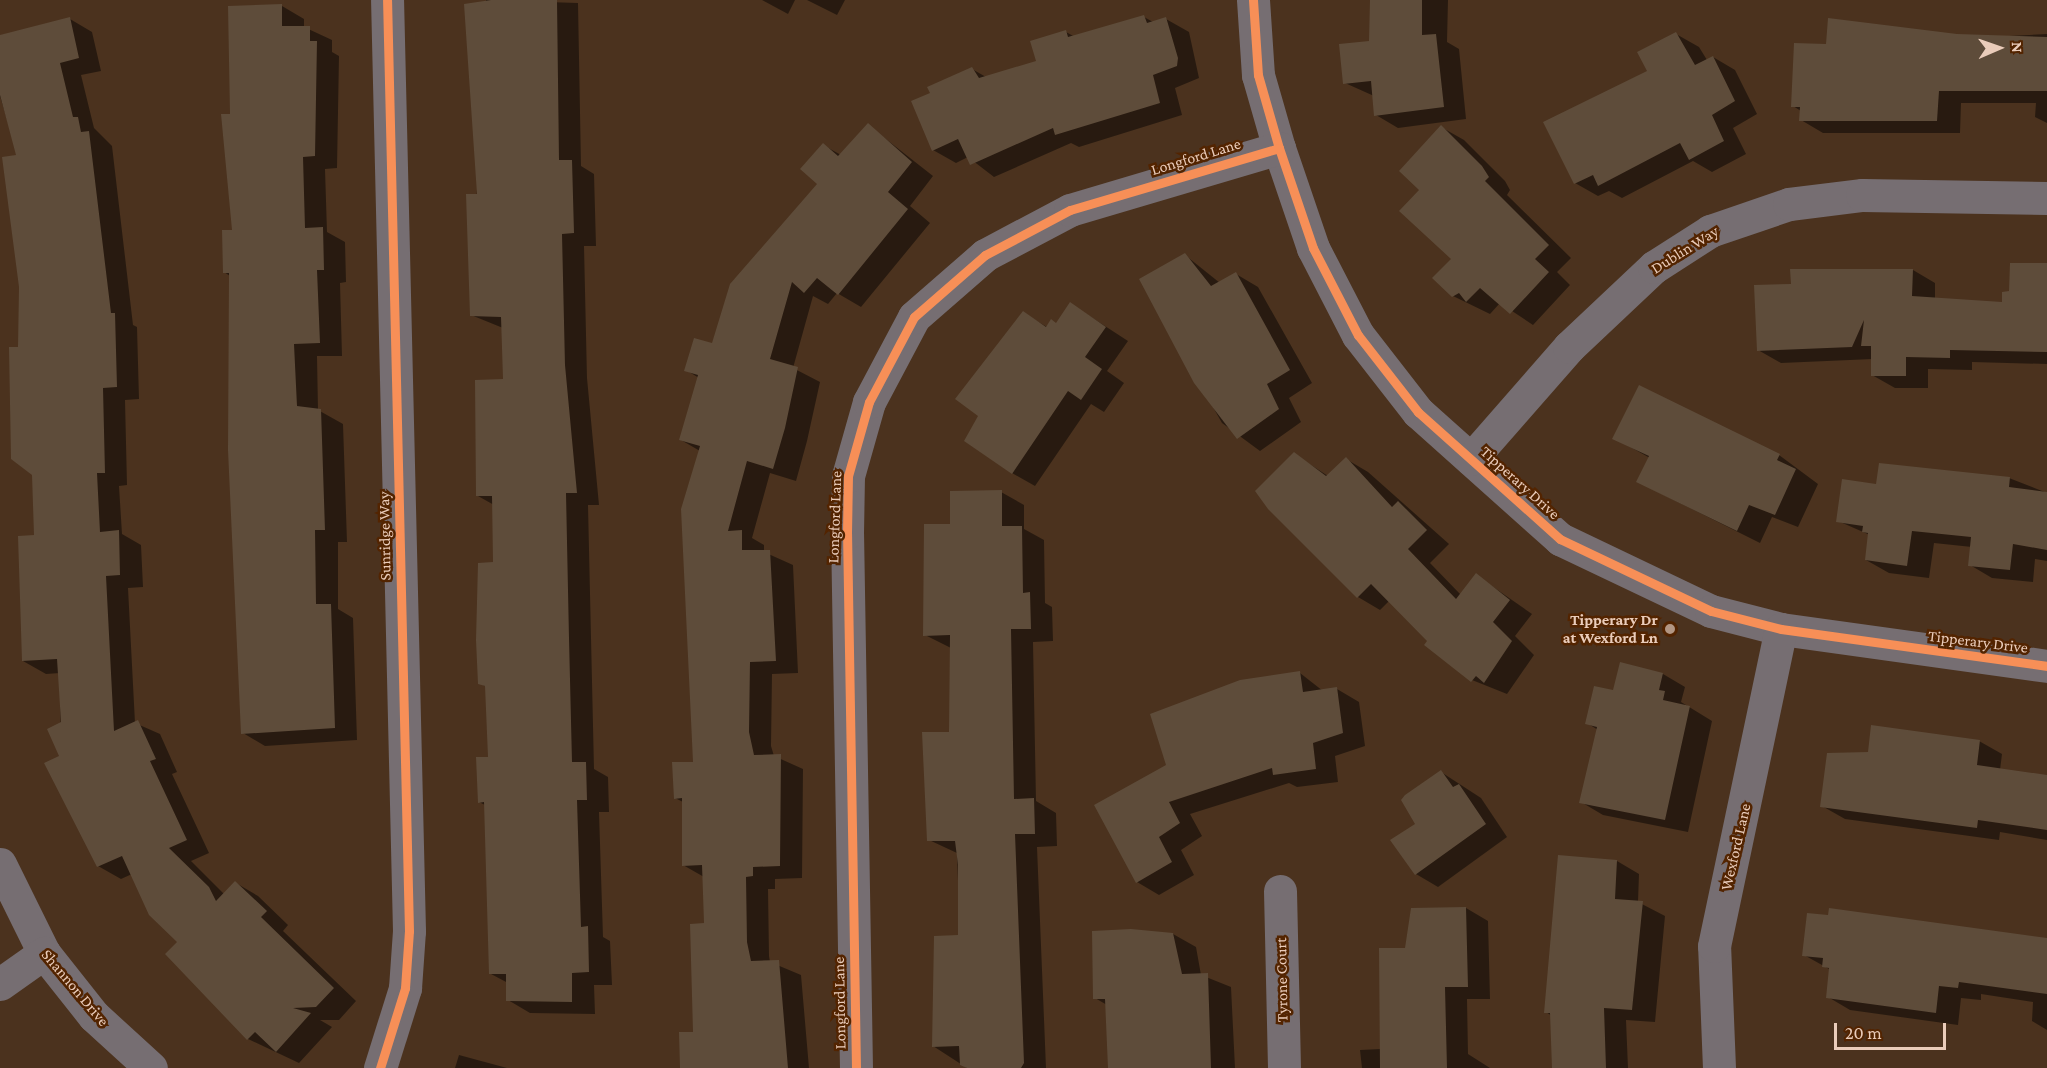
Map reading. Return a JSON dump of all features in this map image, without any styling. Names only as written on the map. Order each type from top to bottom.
[{"type":"street","name":"Sunridge Way","points":[[380,1068],[405,988],[409,931],[387,0]]},
{"type":"street","name":"Tipperary Drive","points":[[1253,0],[1258,75],[1280,148],[1313,248],[1358,335],[1418,411],[1560,538],[1712,611],[1781,629],[2047,666]]},
{"type":"street","name":"Longford Lane","points":[[856,1068],[846,533],[848,476],[869,402],[914,317],[985,255],[1070,210],[1280,148]]},
{"type":"street","name":"Dublin Way","points":[[1471,459],[1577,339],[1654,267],[1710,231],[1789,204],[1862,195],[2047,198]]},
{"type":"street","name":"Wexford Lane","points":[[1719,1068],[1714,946],[1781,629]]},
{"type":"street","name":"Shannon Drive","points":[[0,864],[44,953],[94,1016],[151,1068]]},
{"type":"street","name":"Tyrone Court","points":[[1280,891],[1284,1068]]},
{"type":"street","points":[[0,984],[44,953]]},
{"type":"building","points":[[491,0],[557,0],[559,160],[572,160],[574,233],[562,234],[565,365],[577,493],[566,493],[569,638],[572,762],[586,762],[587,800],[577,800],[581,927],[588,926],[589,972],[572,973],[572,1002],[506,1001],[506,974],[489,974],[484,802],[478,803],[476,757],[488,757],[485,686],[478,684],[476,640],[478,563],[493,562],[492,496],[476,496],[475,380],[503,379],[501,317],[470,316],[466,194],[477,194],[464,4]]},
{"type":"building","points":[[1370,0],[1422,0],[1422,35],[1436,34],[1444,107],[1374,116],[1371,81],[1343,84],[1339,44],[1369,41]]},
{"type":"building","points":[[282,4],[282,26],[310,26],[310,41],[317,41],[315,156],[303,157],[305,228],[323,227],[324,270],[317,270],[320,343],[294,344],[297,406],[321,409],[325,530],[315,530],[316,604],[331,604],[335,728],[241,734],[228,450],[229,273],[223,273],[222,230],[232,230],[221,114],[230,114],[228,6]]},
{"type":"building","points":[[1144,15],[1147,23],[1166,17],[1178,58],[1177,66],[1153,75],[1160,103],[1055,135],[1053,128],[970,165],[958,139],[932,151],[911,101],[930,93],[927,87],[972,67],[979,78],[1036,61],[1030,41],[1066,30],[1068,37]]},
{"type":"building","points":[[70,17],[79,58],[60,63],[73,117],[78,117],[81,132],[89,131],[111,313],[115,313],[117,387],[103,388],[105,473],[97,473],[100,532],[119,530],[120,575],[106,576],[114,731],[138,720],[156,759],[150,761],[187,840],[169,848],[209,887],[216,901],[235,881],[267,911],[261,917],[334,988],[316,1007],[293,1008],[311,1013],[276,1052],[255,1032],[247,1040],[165,954],[177,942],[149,915],[122,856],[97,867],[44,763],[59,756],[47,729],[61,722],[57,659],[22,661],[18,536],[34,535],[32,475],[11,459],[9,347],[18,347],[19,287],[2,157],[16,155],[0,95],[0,35]]},
{"type":"building","points":[[1828,18],[1957,34],[2047,37],[2047,91],[1939,91],[1937,121],[1799,121],[1800,107],[1791,107],[1794,43],[1826,44]]},
{"type":"building","points":[[1676,32],[1695,65],[1713,56],[1735,101],[1712,115],[1724,141],[1689,160],[1680,143],[1598,186],[1593,175],[1574,184],[1543,122],[1647,71],[1637,52]]},
{"type":"building","points":[[868,123],[912,162],[888,192],[908,209],[838,295],[817,278],[804,293],[792,282],[770,359],[798,367],[785,428],[773,469],[747,461],[728,531],[742,530],[742,550],[770,550],[776,661],[750,662],[749,732],[754,755],[781,754],[780,866],[753,867],[753,876],[746,877],[747,942],[751,961],[779,960],[788,1068],[680,1068],[679,1032],[693,1032],[690,924],[704,923],[702,865],[682,866],[682,798],[674,799],[672,762],[693,762],[681,509],[700,446],[679,440],[698,375],[684,371],[694,338],[712,343],[730,284],[817,184],[800,169],[823,143],[838,156]]},
{"type":"building","points":[[1441,125],[1482,166],[1489,177],[1485,181],[1549,245],[1535,259],[1549,272],[1510,314],[1480,288],[1466,302],[1459,293],[1452,297],[1432,278],[1451,259],[1399,211],[1419,190],[1399,171]]},
{"type":"building","points":[[1185,253],[1211,286],[1236,272],[1290,370],[1267,384],[1279,409],[1237,439],[1194,383],[1139,279]]},
{"type":"building","points":[[2010,263],[2047,263],[2047,352],[1950,350],[1950,358],[1906,357],[1906,376],[1871,376],[1871,346],[1861,346],[1864,320],[1852,347],[1757,351],[1754,285],[1791,284],[1790,269],[1913,269],[1912,296],[2002,302],[2002,292],[2009,291]]},
{"type":"building","points":[[1070,302],[1106,327],[1085,357],[1102,369],[1081,400],[1068,391],[1012,474],[964,441],[978,416],[955,399],[1023,311],[1046,327],[1051,319],[1056,323]]},
{"type":"building","points":[[1639,385],[1780,454],[1777,460],[1796,469],[1775,515],[1749,505],[1737,531],[1636,482],[1649,456],[1612,439]]},
{"type":"building","points":[[1294,452],[1326,476],[1346,457],[1392,507],[1398,501],[1427,530],[1408,549],[1456,599],[1476,573],[1510,600],[1493,622],[1512,641],[1484,683],[1476,676],[1471,682],[1424,645],[1427,641],[1371,584],[1357,598],[1268,509],[1255,491]]},
{"type":"building","points":[[1879,463],[2010,477],[2009,487],[2047,492],[2047,550],[2013,544],[2010,570],[1968,566],[1971,537],[1912,531],[1907,566],[1865,560],[1868,533],[1862,532],[1863,526],[1836,522],[1842,479],[1876,484]]},
{"type":"building","points":[[1002,490],[1002,526],[1022,526],[1023,593],[1030,592],[1031,629],[1011,629],[1014,799],[1034,798],[1035,834],[1015,834],[1024,1063],[1021,1068],[967,1068],[960,1065],[959,1046],[932,1047],[934,936],[958,935],[958,865],[955,841],[927,841],[922,732],[949,732],[950,635],[923,636],[924,524],[950,524],[950,491]]},
{"type":"building","points":[[1620,662],[1663,673],[1659,690],[1665,691],[1663,700],[1690,706],[1665,820],[1579,803],[1597,727],[1585,724],[1594,686],[1613,690]]},
{"type":"building","points":[[1300,671],[1303,692],[1337,687],[1343,733],[1313,743],[1316,769],[1273,775],[1272,768],[1169,802],[1180,823],[1159,837],[1172,862],[1136,883],[1094,805],[1166,765],[1150,714],[1240,680]]},
{"type":"building","points":[[1871,725],[1980,740],[1977,765],[2047,775],[2047,830],[1978,820],[1977,828],[1820,807],[1827,753],[1868,752]]},
{"type":"building","points":[[1441,770],[1453,787],[1459,784],[1486,824],[1415,875],[1390,840],[1415,824],[1401,800]]},
{"type":"building","points":[[1558,855],[1617,860],[1615,899],[1643,901],[1632,1010],[1604,1008],[1606,1068],[1552,1068],[1550,1013],[1544,1013]]},
{"type":"building","points":[[1466,907],[1468,987],[1445,987],[1447,1068],[1380,1068],[1379,948],[1405,948],[1411,908]]},
{"type":"building","points":[[1829,908],[2047,938],[2047,994],[1959,982],[1958,988],[1939,986],[1936,1013],[1826,998],[1829,968],[1822,967],[1823,958],[1802,956],[1807,913],[1828,915]]},
{"type":"building","points":[[1131,929],[1173,933],[1182,974],[1208,973],[1211,1068],[1108,1068],[1105,999],[1093,999],[1092,931]]},
{"type":"cycle path","points":[[380,1068],[405,988],[409,931],[387,0]]},
{"type":"cycle path","points":[[1253,0],[1258,75],[1279,148],[1313,248],[1358,335],[1418,412],[1560,539],[1711,611],[1781,629],[2047,666]]},
{"type":"cycle path","points":[[856,1068],[848,476],[869,402],[914,317],[985,255],[1070,210],[1279,148]]},
{"type":"place","name":"Tipperary Dr at Wexford Ln","points":[[1670,629]]}]
